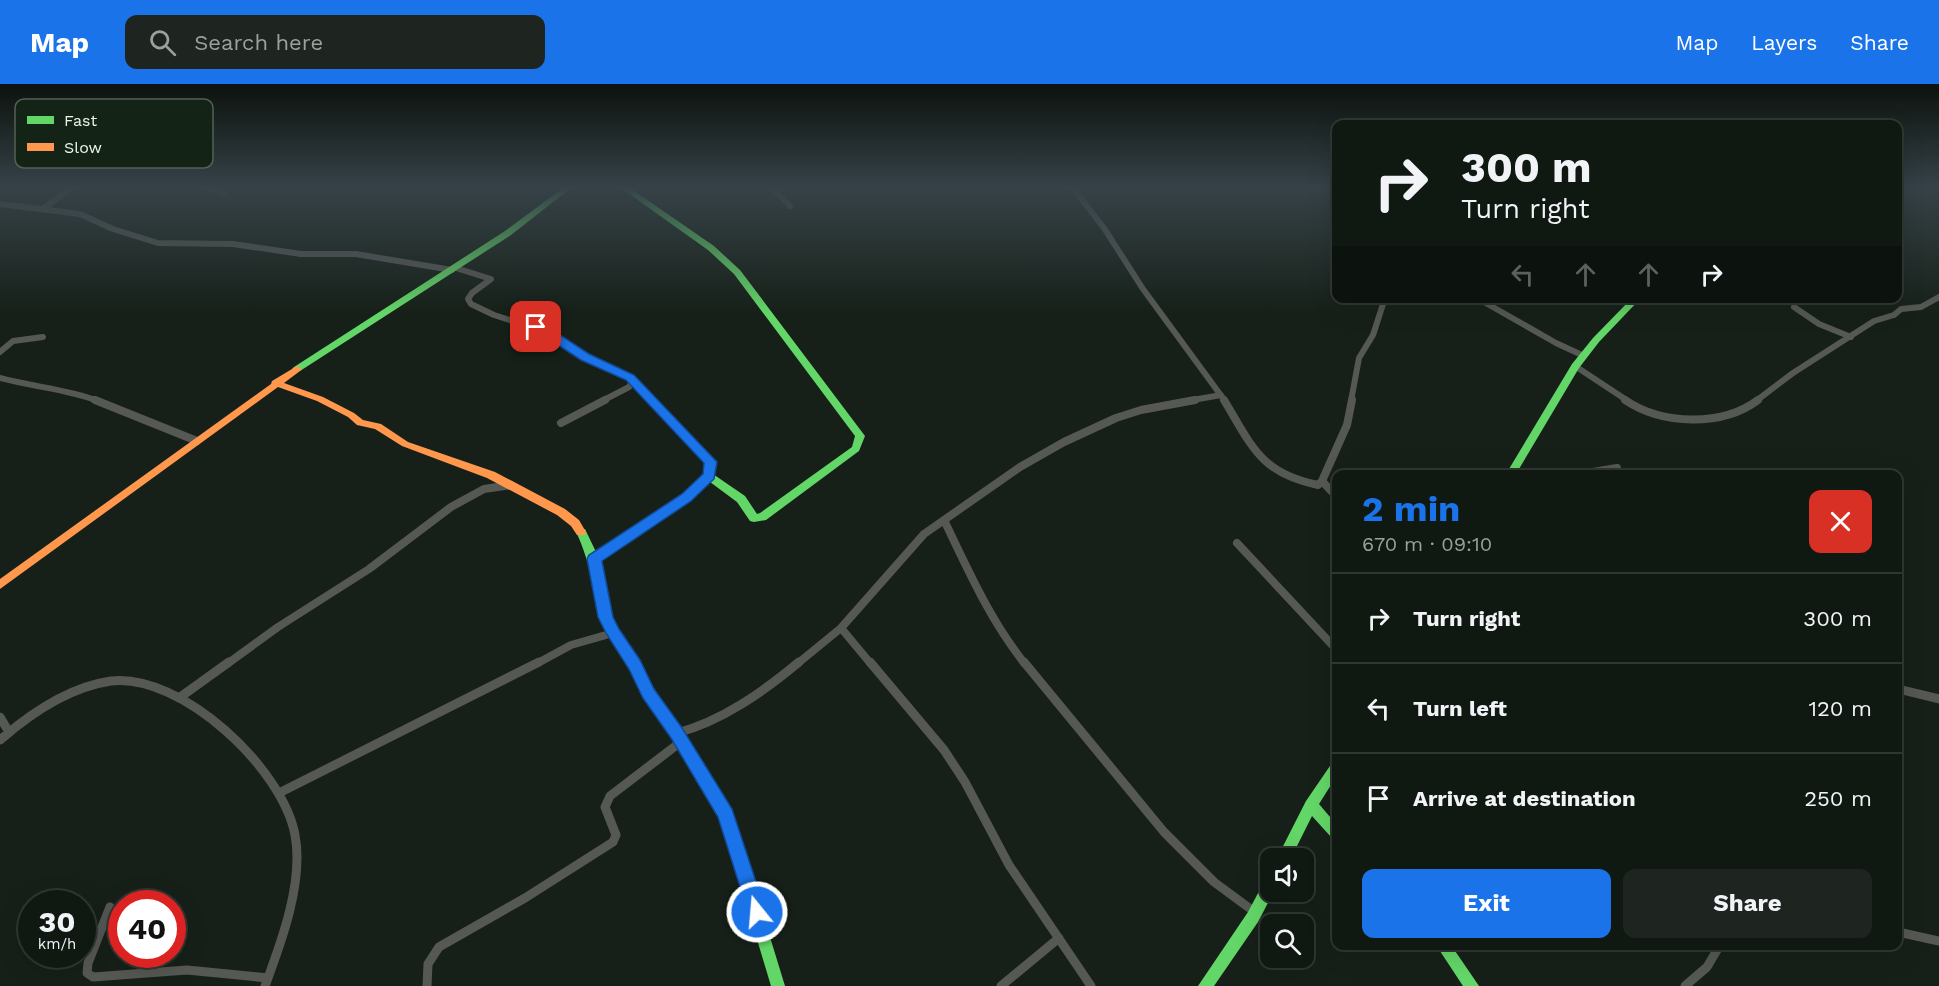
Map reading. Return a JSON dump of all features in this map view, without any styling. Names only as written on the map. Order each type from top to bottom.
[{"type":"street","points":[[117,230],[158,243],[233,244],[301,254],[356,254],[454,269],[491,279],[472,293],[468,299],[471,304],[494,315],[547,332],[585,357],[615,369],[633,380],[711,462],[710,476],[687,498],[594,559]]},
{"type":"street","points":[[0,585],[275,383],[512,230]]},
{"type":"street","points":[[685,230],[711,248],[737,272],[860,436],[856,449],[762,518],[754,518],[741,499],[710,476]]},
{"type":"street","points":[[1105,230],[1156,307],[1221,395],[1257,454],[1265,463],[1298,481],[1318,485],[1322,481],[1347,425],[1359,358],[1373,335],[1383,303]]},
{"type":"street","points":[[1575,366],[1633,405],[1651,412],[1671,418],[1703,419],[1730,414],[1751,405],[1821,354],[1851,338],[1874,321],[1894,315],[1901,309],[1921,307],[1939,297]]},
{"type":"street","points":[[1488,303],[1501,309],[1546,340],[1584,356]]},
{"type":"street","points":[[1513,470],[1575,366],[1596,340],[1632,303]]},
{"type":"street","points":[[1794,307],[1820,324],[1851,338]]},
{"type":"street","points":[[0,352],[13,341],[43,337]]},
{"type":"street","points":[[0,378],[32,387],[80,394],[197,441]]},
{"type":"street","points":[[561,423],[629,387],[633,380]]},
{"type":"street","points":[[275,383],[320,399],[351,415],[360,423],[378,426],[405,444],[511,485],[561,512],[575,523],[583,534],[594,559],[606,617],[613,633],[635,664],[649,694],[679,737],[726,814],[778,986]]},
{"type":"street","points":[[427,986],[426,966],[430,956],[439,946],[525,898],[613,842],[616,835],[605,807],[610,796],[679,737],[758,693],[841,628],[924,534],[1027,462],[1106,423],[1141,410],[1221,395]]},
{"type":"street","points":[[1605,470],[1617,468]]},
{"type":"street","points":[[1322,481],[1332,492]]},
{"type":"street","points":[[179,698],[278,627],[369,569],[452,507],[484,489],[511,485]]},
{"type":"street","points":[[944,520],[986,608],[1005,639],[1164,832],[1214,882],[1256,913]]},
{"type":"street","points":[[1236,543],[1332,644]]},
{"type":"street","points":[[841,628],[944,750],[965,782],[1009,866],[1091,986]]},
{"type":"street","points":[[279,793],[571,645],[613,633]]},
{"type":"street","points":[[0,740],[31,715],[68,694],[108,683],[129,681],[145,684],[179,698],[225,730],[259,763],[279,793],[295,833],[297,859],[287,916],[266,982],[187,970],[93,977],[87,973],[88,963],[108,912]]},
{"type":"street","points":[[1902,690],[1939,699]]},
{"type":"street","points":[[0,717],[9,732]]},
{"type":"street","points":[[1289,848],[1311,805],[1332,773]]},
{"type":"street","points":[[1311,805],[1332,828]]},
{"type":"street","points":[[1204,986],[1262,902]]},
{"type":"street","points":[[1902,933],[1939,940]]},
{"type":"street","points":[[1001,986],[1059,938]]},
{"type":"street","points":[[1447,950],[1472,986]]},
{"type":"street","points":[[1685,986],[1707,967],[1717,950]]},
{"type":"traffic: fast","points":[[297,369],[512,230]]},
{"type":"traffic: fast","points":[[594,559],[687,498],[710,476],[741,499],[754,518],[762,517],[856,449],[860,436],[737,272],[711,248],[685,230]]},
{"type":"traffic: fast","points":[[1513,470],[1575,366],[1596,340],[1632,303]]},
{"type":"traffic: fast","points":[[581,532],[592,556],[604,608],[613,633],[726,814],[778,986]]},
{"type":"traffic: fast","points":[[1289,848],[1311,805],[1332,773]]},
{"type":"traffic: fast","points":[[1311,805],[1332,829]]},
{"type":"traffic: fast","points":[[1205,986],[1261,902]]},
{"type":"traffic: fast","points":[[1447,950],[1472,986]]},
{"type":"traffic: slow","points":[[0,585],[297,369]]},
{"type":"traffic: slow","points":[[275,383],[320,399],[351,415],[360,423],[378,426],[405,444],[491,475],[561,512],[575,523],[581,532]]},
{"type":"route","points":[[536,327],[585,357],[630,377],[711,462],[710,476],[687,498],[594,559],[606,617],[613,633],[635,664],[649,694],[677,733],[726,814],[757,912]]}]
